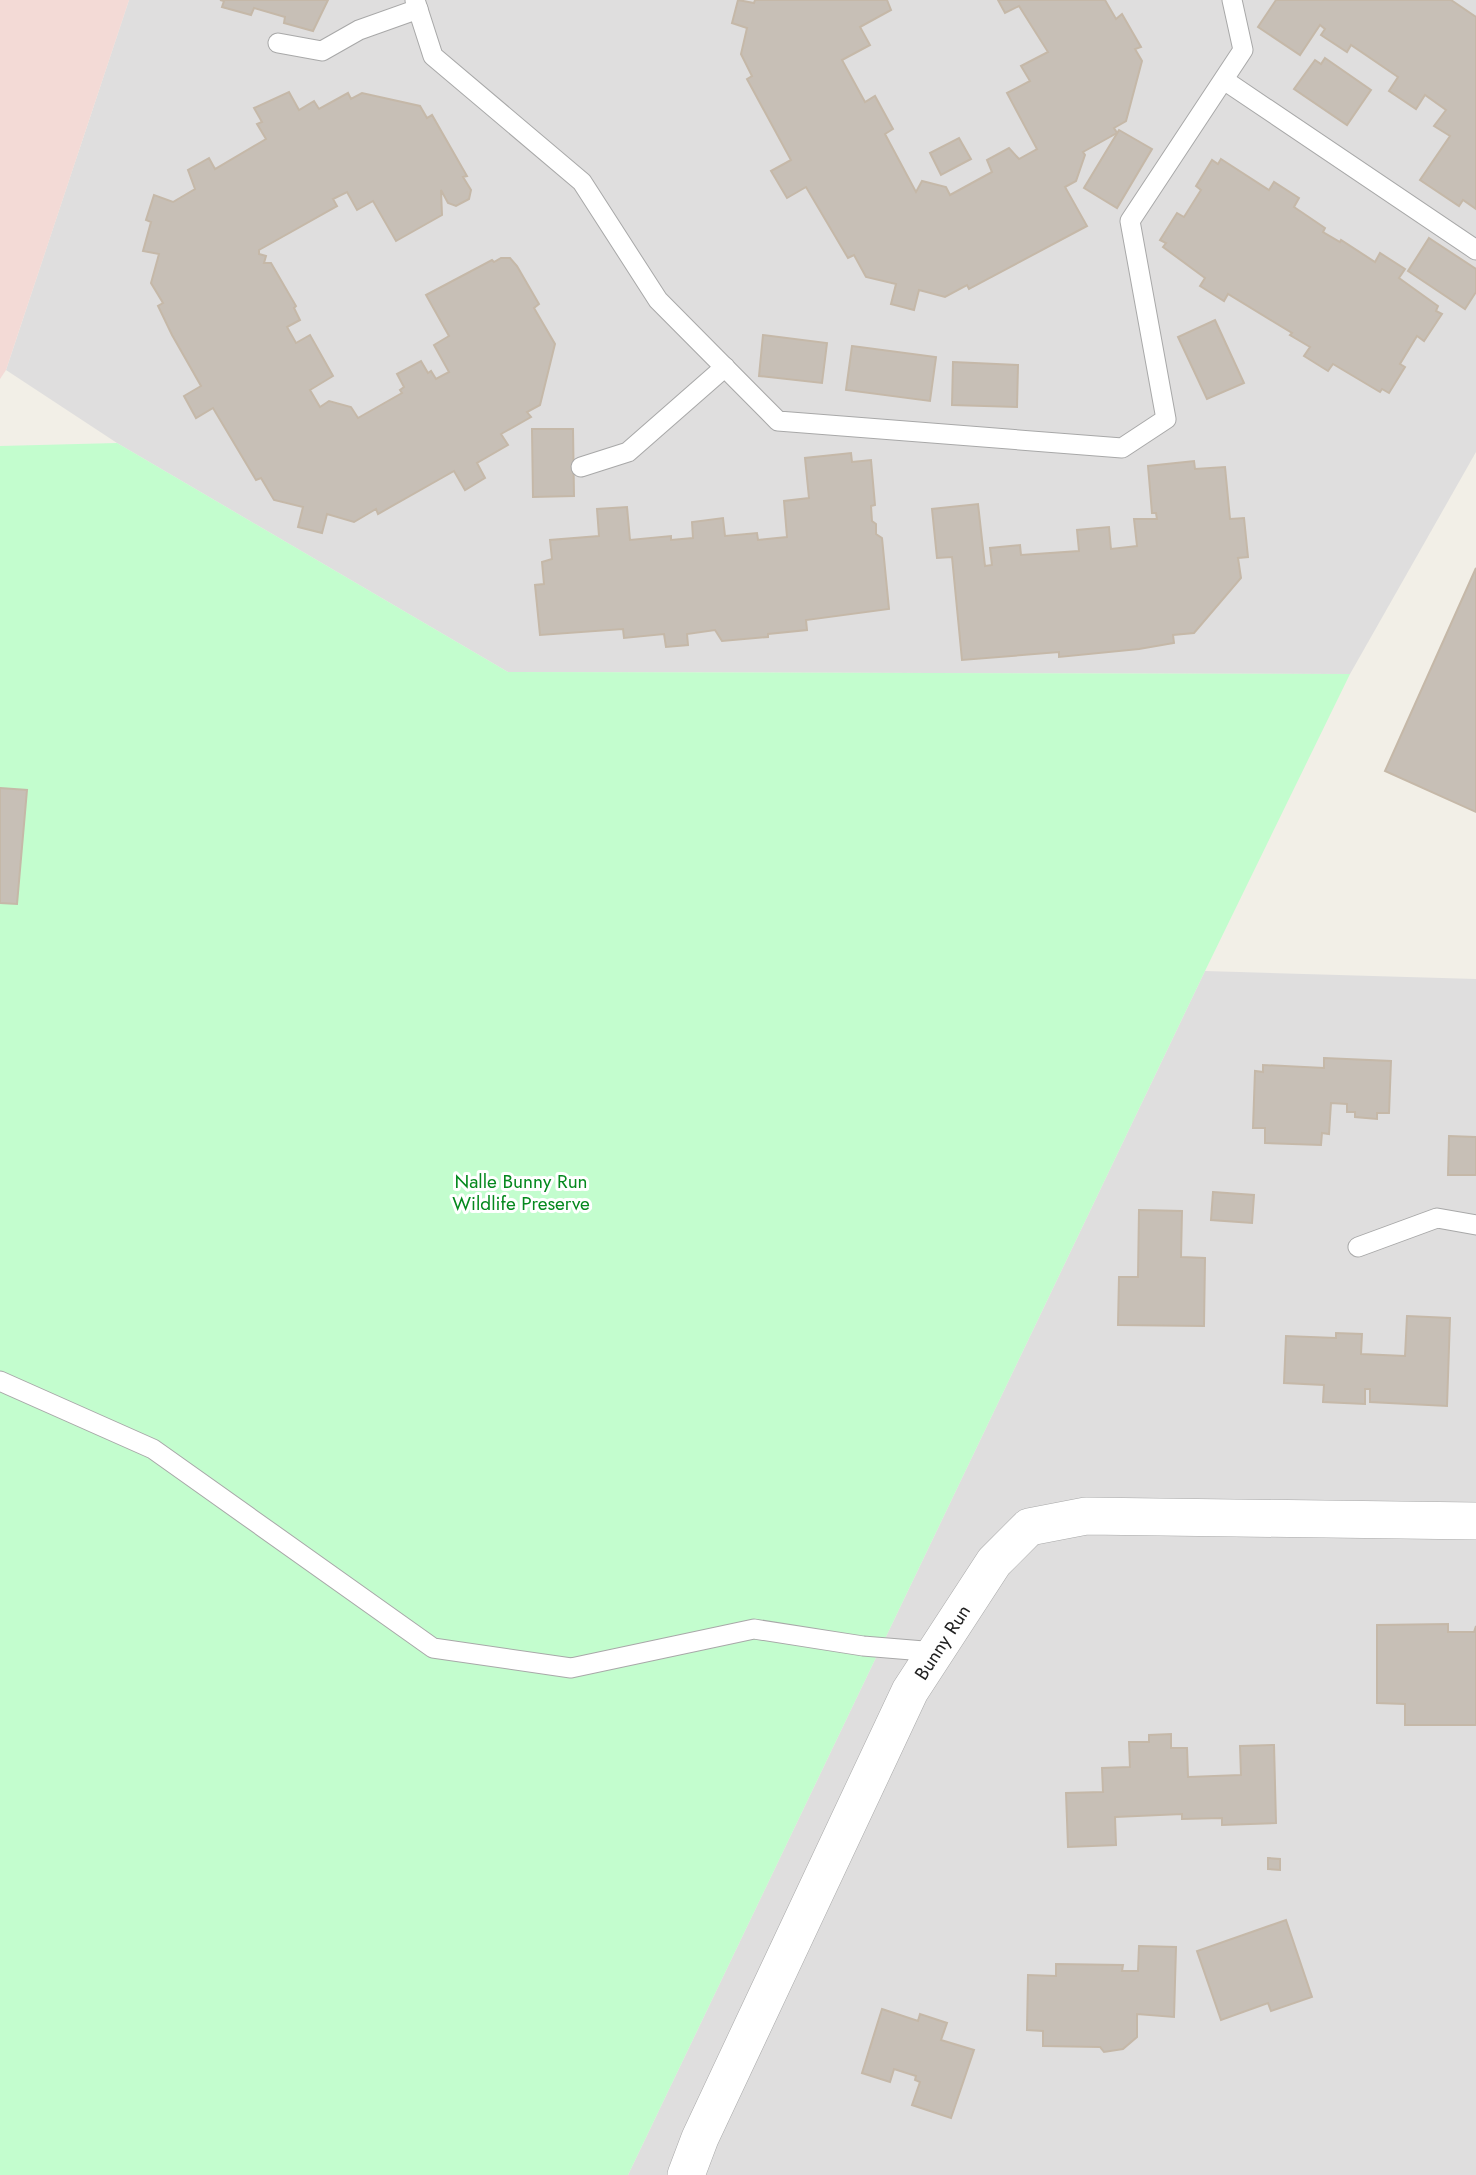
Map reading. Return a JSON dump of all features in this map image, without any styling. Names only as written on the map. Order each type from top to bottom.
[{"type":"street","name":"Bunny Run","points":[[686,2175],[700,2138],[910,1691],[994,1562],[1029,1528],[1086,1516],[1476,1521]]},
{"type":"lane","points":[[278,43],[322,51],[359,30],[417,4],[433,56],[582,182],[658,300],[778,421],[1122,447],[1166,419],[1130,221],[1243,50],[1232,0]]},
{"type":"lane","points":[[1224,80],[1476,250]]},
{"type":"lane","points":[[582,467],[628,452],[725,367]]},
{"type":"lane","points":[[1358,1247],[1437,1218],[1476,1225]]},
{"type":"lane","points":[[0,1381],[153,1449],[433,1647],[570,1668],[754,1629],[863,1646],[936,1652]]},
{"type":"shaded area","points":[[0,0],[129,0],[6,370],[0,379]]},
{"type":"shaded area","points":[[129,0],[1476,0],[1476,452],[1350,674],[508,672],[117,443],[6,370]]},
{"type":"shaded area","points":[[1205,971],[1476,979],[1476,2175],[628,2175]]},
{"type":"green space","name":"Nalle Bunny Run Wildlife Preserve","points":[[117,443],[508,672],[1350,674],[628,2175],[0,2175],[0,446]]},
{"type":"building","points":[[220,0],[328,0],[313,31],[284,23],[285,17],[254,8],[251,15],[222,7],[224,1]]},
{"type":"building","points":[[738,0],[754,3],[755,0],[887,0],[891,10],[860,27],[870,45],[842,60],[865,102],[875,96],[893,129],[885,134],[916,192],[922,181],[946,187],[950,195],[992,172],[987,160],[1009,148],[1019,159],[1037,149],[1007,93],[1030,81],[1021,66],[1048,52],[1019,6],[1005,13],[998,0],[1105,0],[1116,19],[1122,14],[1141,47],[1135,49],[1142,61],[1126,121],[1114,128],[1117,133],[1083,152],[1085,155],[1076,181],[1065,187],[1087,226],[969,289],[967,285],[945,297],[919,290],[914,310],[891,304],[896,284],[866,277],[854,255],[848,258],[806,187],[787,198],[771,171],[791,160],[747,79],[752,76],[741,54],[747,28],[732,23]]},
{"type":"building","points":[[1276,0],[1451,0],[1476,17],[1476,209],[1463,200],[1459,206],[1420,180],[1450,136],[1434,126],[1446,110],[1425,95],[1416,109],[1389,91],[1398,77],[1351,45],[1347,52],[1321,35],[1325,29],[1320,25],[1300,55],[1258,27]]},
{"type":"building","points":[[1325,58],[1371,90],[1347,125],[1294,89],[1315,60],[1321,64]]},
{"type":"building","points":[[289,92],[299,110],[314,101],[319,109],[348,93],[351,99],[362,93],[420,106],[427,118],[432,115],[467,176],[463,177],[471,190],[469,199],[456,206],[448,203],[441,190],[442,215],[396,241],[373,201],[357,210],[347,192],[333,199],[337,206],[259,250],[259,254],[266,256],[264,263],[271,263],[296,306],[294,308],[300,320],[287,327],[296,343],[310,335],[333,376],[310,390],[320,407],[329,401],[351,407],[358,418],[402,393],[400,390],[404,387],[397,374],[421,361],[428,373],[431,371],[436,379],[449,372],[434,345],[449,336],[426,295],[492,260],[494,262],[501,258],[510,258],[517,266],[539,304],[534,308],[555,344],[540,405],[527,412],[531,417],[501,434],[508,445],[477,463],[485,478],[465,490],[454,471],[378,514],[376,509],[354,522],[327,514],[322,533],[298,527],[303,507],[274,500],[261,478],[256,480],[213,408],[196,418],[184,396],[201,386],[158,306],[163,303],[151,283],[159,254],[143,251],[151,222],[146,220],[154,195],[173,202],[195,189],[188,170],[209,158],[215,169],[266,139],[257,124],[262,122],[254,108]]},
{"type":"building","points":[[1119,130],[1152,149],[1117,208],[1084,188]]},
{"type":"building","points":[[959,138],[971,159],[941,175],[930,153]]},
{"type":"building","points":[[1221,159],[1269,190],[1274,182],[1299,198],[1294,207],[1325,228],[1323,232],[1375,262],[1380,253],[1405,269],[1399,278],[1438,306],[1436,311],[1442,314],[1424,341],[1417,336],[1400,364],[1405,367],[1389,393],[1382,389],[1380,392],[1333,364],[1328,371],[1304,356],[1310,347],[1290,335],[1292,333],[1228,294],[1224,301],[1200,286],[1205,278],[1163,247],[1166,243],[1160,240],[1177,213],[1184,217],[1201,190],[1196,186],[1212,160],[1218,164]]},
{"type":"building","points":[[1429,238],[1476,269],[1476,292],[1465,309],[1408,271]]},
{"type":"building","points":[[1215,320],[1244,383],[1207,399],[1178,337]]},
{"type":"building","points":[[763,335],[827,343],[822,383],[759,376]]},
{"type":"building","points":[[852,346],[936,357],[930,401],[846,390]]},
{"type":"building","points":[[953,362],[1018,365],[1017,407],[952,405]]},
{"type":"building","points":[[532,429],[573,429],[574,496],[533,497]]},
{"type":"building","points":[[851,453],[852,462],[871,460],[875,505],[871,506],[872,521],[876,524],[876,534],[882,538],[889,609],[806,620],[807,630],[768,634],[768,637],[722,641],[715,630],[687,634],[688,645],[666,647],[664,634],[624,638],[623,629],[540,635],[535,585],[544,584],[542,562],[552,559],[550,540],[599,536],[597,509],[627,507],[630,540],[671,536],[671,540],[693,538],[692,522],[723,518],[725,536],[757,533],[758,540],[787,537],[784,501],[809,498],[805,458]]},
{"type":"building","points":[[1194,461],[1195,469],[1225,467],[1230,519],[1244,518],[1248,557],[1238,558],[1241,578],[1194,633],[1173,635],[1174,643],[1139,649],[1059,657],[1059,652],[962,660],[952,557],[937,558],[932,509],[978,504],[985,566],[992,565],[990,548],[1020,545],[1021,555],[1079,551],[1077,530],[1109,527],[1111,549],[1137,546],[1134,519],[1157,519],[1156,513],[1152,513],[1148,466]]},
{"type":"building","points":[[1476,568],[1476,812],[1385,771]]},
{"type":"building","points":[[0,788],[27,790],[17,904],[0,903]]},
{"type":"building","points":[[1324,1058],[1391,1061],[1389,1113],[1377,1113],[1377,1119],[1355,1117],[1355,1112],[1347,1112],[1347,1104],[1331,1103],[1329,1134],[1322,1133],[1321,1145],[1265,1143],[1265,1128],[1253,1128],[1255,1071],[1263,1072],[1263,1065],[1324,1068]]},
{"type":"building","points":[[1449,1136],[1476,1137],[1476,1175],[1448,1175]]},
{"type":"building","points":[[1213,1192],[1254,1195],[1252,1223],[1211,1220]]},
{"type":"building","points":[[1139,1210],[1182,1211],[1181,1257],[1205,1258],[1204,1326],[1118,1325],[1119,1277],[1138,1277]]},
{"type":"building","points":[[1407,1316],[1450,1318],[1447,1406],[1370,1402],[1370,1389],[1365,1389],[1365,1404],[1323,1402],[1324,1385],[1284,1383],[1286,1336],[1336,1338],[1336,1333],[1362,1334],[1361,1354],[1405,1356]]},
{"type":"building","points":[[1448,1624],[1448,1632],[1474,1632],[1476,1626],[1476,1725],[1405,1725],[1405,1704],[1377,1703],[1377,1625]]},
{"type":"building","points":[[1171,1734],[1171,1748],[1187,1748],[1188,1777],[1241,1775],[1240,1746],[1274,1745],[1276,1823],[1222,1825],[1222,1818],[1182,1819],[1182,1814],[1115,1817],[1116,1845],[1068,1847],[1066,1793],[1103,1792],[1102,1768],[1130,1767],[1129,1742],[1149,1742],[1149,1735]]},
{"type":"building","points":[[1268,1858],[1280,1859],[1280,1870],[1268,1869]]},
{"type":"building","points":[[1286,1920],[1312,1997],[1271,2011],[1268,2003],[1221,2020],[1197,1951]]},
{"type":"building","points":[[1139,1946],[1176,1947],[1174,2017],[1137,2014],[1137,2037],[1123,2049],[1104,2052],[1100,2047],[1043,2046],[1043,2031],[1027,2030],[1028,1975],[1056,1976],[1056,1964],[1123,1965],[1122,1971],[1138,1971]]},
{"type":"building","points":[[882,2009],[918,2021],[920,2014],[947,2023],[941,2040],[974,2050],[951,2118],[912,2105],[920,2082],[915,2080],[916,2076],[894,2069],[890,2082],[862,2073]]}]
